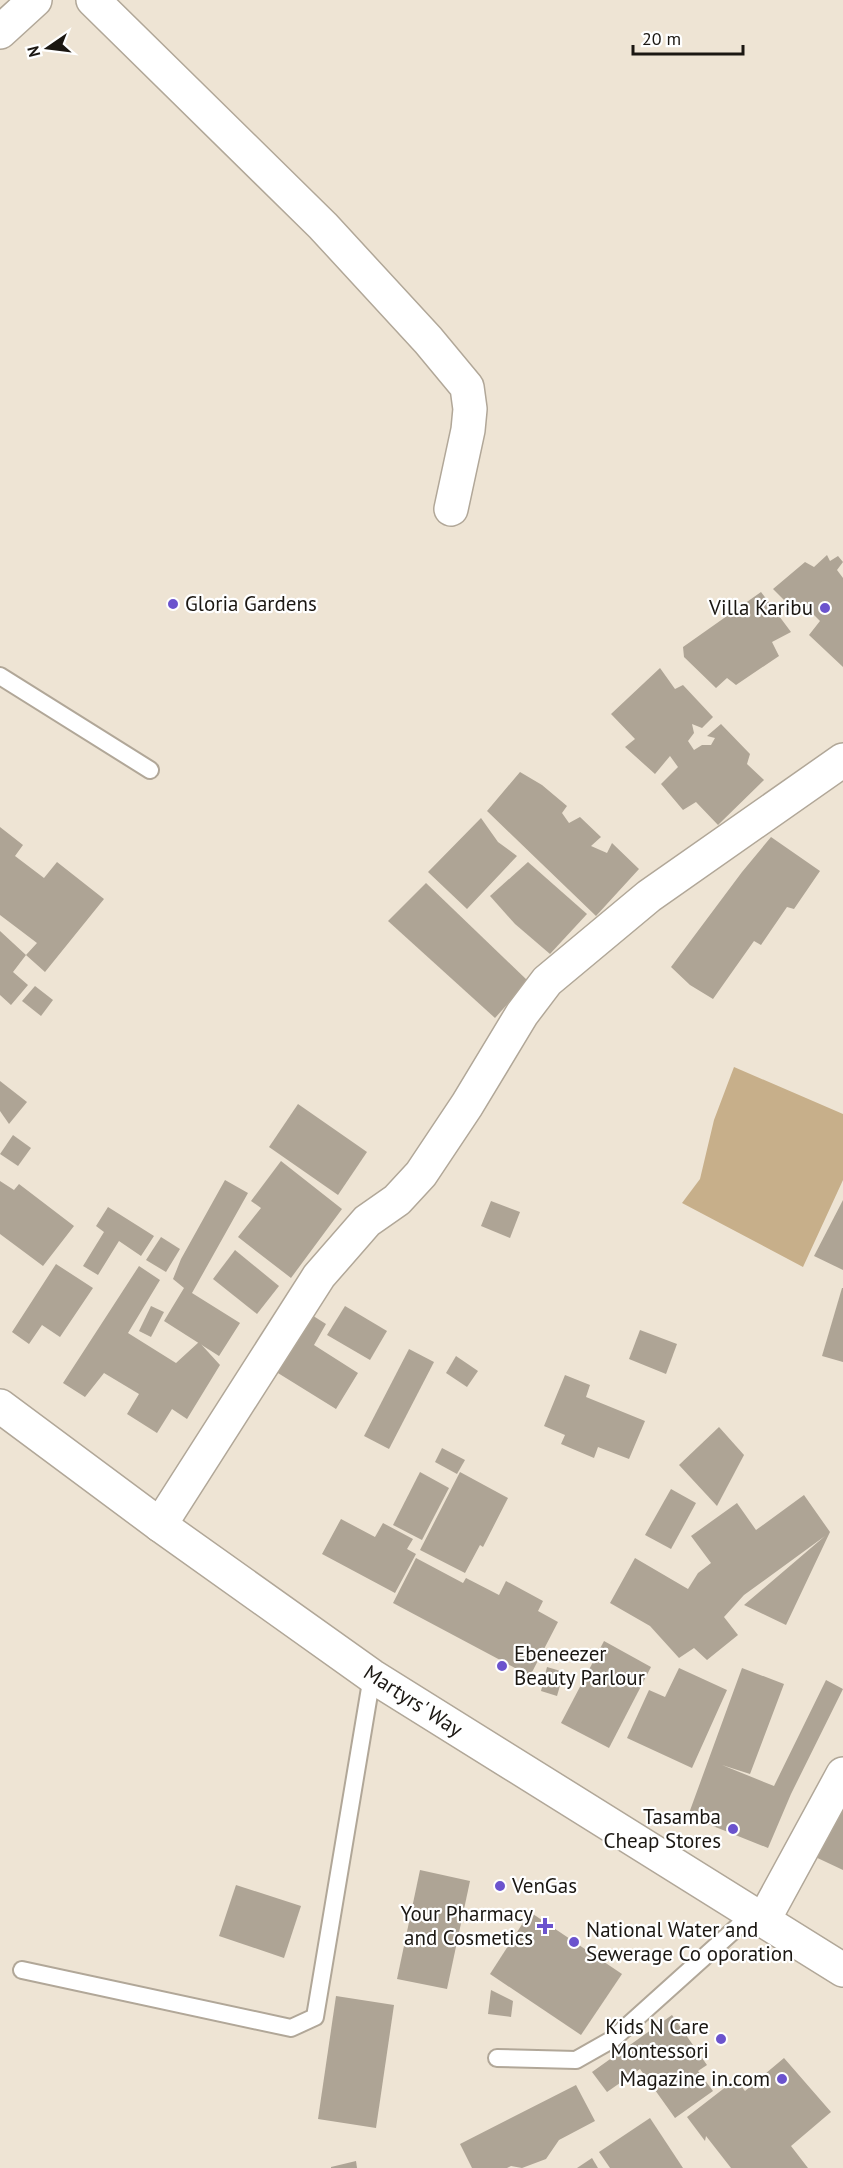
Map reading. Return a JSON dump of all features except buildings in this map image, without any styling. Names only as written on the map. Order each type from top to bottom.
[{"type":"street","points":[[0,32],[35,0]]},
{"type":"street","points":[[93,0],[323,226],[434,347],[467,387],[470,409],[468,430],[451,509]]},
{"type":"street","points":[[160,1525],[319,1276],[367,1221],[397,1200],[421,1174],[467,1105],[522,1014],[547,981],[649,896],[843,760]]},
{"type":"street","name":"Martyrs' Way","points":[[0,1406],[160,1525],[372,1676],[843,1970]]},
{"type":"street","points":[[757,1917],[843,1774]]},
{"type":"lane","points":[[0,676],[150,770]]},
{"type":"lane","points":[[22,1970],[291,2028],[315,2017],[372,1676]]},
{"type":"lane","points":[[497,2058],[576,2060],[613,2039],[757,1917]]},
{"type":"shaded area","points":[[734,1067],[843,1114],[843,1180],[803,1267],[682,1203],[700,1179],[714,1120]]},
{"type":"place","name":"Gloria Gardens","points":[[173,604]]},
{"type":"place","name":"Villa Karibu","points":[[825,608]]},
{"type":"place","name":"Ebeneezer Beauty Parlour","points":[[502,1666]]},
{"type":"place","name":"Tasamba Cheap Stores","points":[[733,1829]]},
{"type":"place","name":"VenGas","points":[[500,1886]]},
{"type":"place","name":"Your Pharmacy and Cosmetics","points":[[545,1926]]},
{"type":"place","name":"National Water and Sewerage Co oporation","points":[[574,1942]]},
{"type":"place","name":"Kids N Care Montessori","points":[[721,2039]]},
{"type":"place","name":"Magazine in.com","points":[[782,2079]]}]
